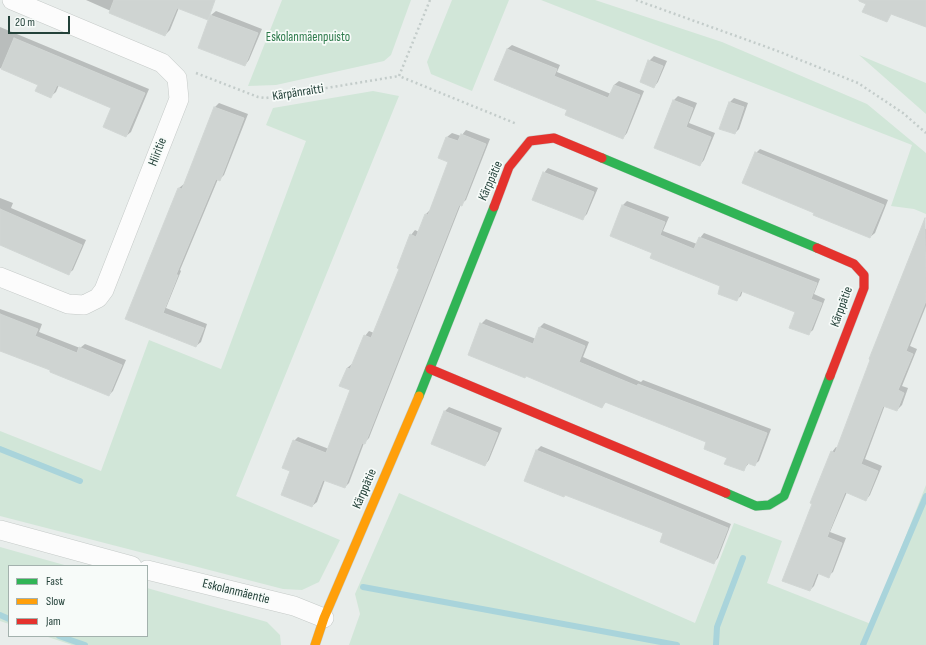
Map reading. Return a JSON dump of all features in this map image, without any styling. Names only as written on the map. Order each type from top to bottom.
[{"type":"street","points":[[12,0],[162,63],[177,78]]},
{"type":"street","name":"Hiiritie","points":[[0,277],[68,304],[84,305],[98,298],[104,290],[179,98],[177,78]]},
{"type":"street","name":"Kärppätie","points":[[315,645],[324,618],[430,370],[509,167],[530,141],[554,138],[854,264],[864,275],[864,288],[784,496],[769,505],[756,506],[430,370]]},
{"type":"street","points":[[0,530],[128,565]]},
{"type":"street","name":"Eskolanmäentie","points":[[148,570],[294,606],[324,618]]},
{"type":"path","points":[[430,0],[399,76],[519,125],[530,141]]},
{"type":"path","points":[[636,0],[775,50],[858,83],[903,112],[926,133]]},
{"type":"path","name":"Kärpänraitti","points":[[177,78],[195,73],[258,97],[266,98],[399,76]]},
{"type":"green space","name":"Eskolanmäenpuisto","points":[[282,0],[411,0],[391,55],[384,61],[276,85],[248,86]]},
{"type":"green space","points":[[452,0],[509,0],[472,91],[431,74],[427,62]]},
{"type":"green space","points":[[541,0],[595,0],[722,42],[867,104],[926,153],[926,214],[914,209],[891,206],[912,145]]},
{"type":"green space","points":[[859,55],[926,83],[926,114]]},
{"type":"green space","points":[[373,91],[399,96],[236,496],[340,540],[319,582],[302,590],[283,589],[0,516],[0,431],[101,471],[149,340],[221,369],[306,141],[266,125],[273,108]]},
{"type":"green space","points":[[926,485],[926,645],[349,645],[360,614],[355,594],[399,493],[695,623],[734,523],[782,541],[767,583],[871,624]]},
{"type":"green space","points":[[0,547],[64,565],[8,565],[8,624],[0,621]]},
{"type":"green space","points":[[148,588],[267,622],[280,635],[281,645],[72,645],[48,637],[148,637]]},
{"type":"building","points":[[114,0],[215,0],[208,20],[177,8],[165,36],[109,13]]},
{"type":"building","points":[[859,0],[926,0],[926,27],[891,14],[887,22],[862,12],[866,4]]},
{"type":"building","points":[[210,15],[258,33],[245,66],[198,48]]},
{"type":"building","points":[[14,38],[145,93],[126,137],[103,127],[111,108],[57,85],[51,98],[35,91],[38,85],[1,69]]},
{"type":"building","points":[[507,49],[557,69],[554,76],[608,98],[614,85],[640,95],[623,139],[565,115],[567,110],[494,80]]},
{"type":"building","points":[[648,60],[663,66],[654,88],[640,82]]},
{"type":"building","points":[[673,100],[693,108],[686,127],[711,137],[700,166],[654,148]]},
{"type":"building","points":[[729,102],[744,107],[735,134],[719,129]]},
{"type":"building","points":[[214,107],[244,118],[220,181],[216,179],[176,275],[178,275],[163,313],[204,328],[196,347],[125,319],[178,188],[182,189]]},
{"type":"building","points":[[461,134],[486,144],[462,206],[459,205],[365,444],[362,443],[345,488],[323,480],[312,507],[281,495],[290,471],[282,468],[293,440],[326,453],[350,390],[339,386],[347,368],[350,369],[364,335],[371,338],[399,269],[397,268],[410,234],[416,237],[425,214],[428,215],[448,162],[438,158],[446,137],[458,141]]},
{"type":"building","points":[[755,152],[884,205],[870,238],[813,215],[814,213],[742,183]]},
{"type":"building","points":[[543,172],[594,192],[583,220],[532,200]]},
{"type":"building","points":[[622,205],[665,222],[660,235],[694,249],[699,237],[817,283],[811,299],[822,303],[809,335],[789,328],[795,312],[741,291],[737,301],[718,294],[720,286],[650,258],[652,253],[610,236]]},
{"type":"building","points":[[0,209],[82,245],[69,275],[0,245]]},
{"type":"building","points":[[925,218],[926,301],[906,351],[913,354],[898,390],[904,393],[897,411],[883,406],[861,464],[878,471],[866,501],[845,492],[827,537],[842,543],[829,578],[817,573],[810,591],[782,581],[812,504],[810,503],[831,451],[835,453],[870,360],[869,359]]},
{"type":"building","points":[[0,314],[38,329],[35,336],[77,353],[79,347],[122,365],[109,396],[50,372],[50,370],[0,351]]},
{"type":"building","points":[[480,323],[533,344],[539,327],[585,346],[579,362],[637,386],[638,384],[767,433],[755,466],[747,463],[744,471],[724,464],[727,458],[704,449],[706,442],[605,402],[602,408],[526,376],[525,378],[468,355]]},
{"type":"building","points":[[444,411],[498,433],[485,466],[431,444]]},
{"type":"building","points":[[536,450],[728,528],[714,564],[660,542],[663,533],[565,495],[564,497],[524,481]]},
{"type":"waterway","points":[[0,449],[80,481]]},
{"type":"waterway","points":[[863,645],[926,496]]},
{"type":"waterway","points":[[716,645],[717,627],[743,558]]},
{"type":"waterway","points":[[363,587],[677,645]]},
{"type":"waterway","points":[[0,615],[8,619]]},
{"type":"waterway","points":[[62,637],[85,645]]},
{"type":"traffic: fast","points":[[602,158],[817,248]]},
{"type":"traffic: fast","points":[[419,396],[494,207]]},
{"type":"traffic: fast","points":[[726,493],[756,506],[769,505],[784,496],[830,376]]},
{"type":"traffic: slow","points":[[315,645],[324,618],[419,396]]},
{"type":"traffic: jam","points":[[494,207],[509,167],[530,141],[554,138],[602,158]]},
{"type":"traffic: jam","points":[[817,248],[854,264],[864,275],[864,288],[830,376]]},
{"type":"traffic: jam","points":[[430,369],[726,493]]}]
